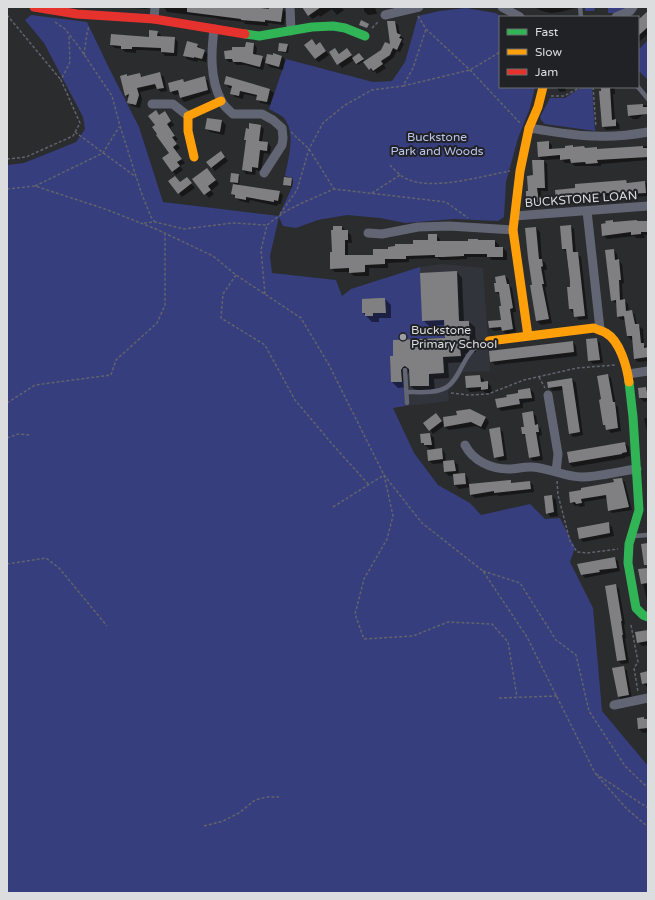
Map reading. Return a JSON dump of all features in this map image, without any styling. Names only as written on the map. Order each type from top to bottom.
[{"type":"street","points":[[34,7],[77,14],[154,19],[259,36],[274,35],[317,26],[341,26],[365,36]]},
{"type":"street","points":[[154,19],[156,7]]},
{"type":"street","points":[[290,7],[291,31]]},
{"type":"street","points":[[385,15],[417,7]]},
{"type":"street","points":[[502,7],[518,16]]},
{"type":"street","points":[[618,16],[630,11],[633,7]]},
{"type":"street","points":[[214,29],[212,61],[221,101],[233,114],[262,114],[274,120],[282,128],[282,145],[264,173]]},
{"type":"street","points":[[528,336],[513,230],[520,171],[528,128],[538,107],[542,91]]},
{"type":"street","points":[[188,116],[221,101]]},
{"type":"street","points":[[152,104],[173,104],[188,116]]},
{"type":"street","points":[[188,116],[188,135],[194,157]]},
{"type":"street","points":[[528,128],[573,135],[597,136],[618,136],[648,132]]},
{"type":"street","name":"BUCKSTONE LOAN","points":[[515,216],[648,206]]},
{"type":"street","points":[[587,211],[600,329]]},
{"type":"street","points":[[365,233],[382,234],[418,227],[449,226],[513,230]]},
{"type":"street","points":[[489,341],[594,328],[606,332],[614,340],[628,374],[633,410],[637,469],[639,510],[638,519],[628,548],[628,559],[636,608],[640,614],[644,617],[648,617]]},
{"type":"street","points":[[628,374],[648,371]]},
{"type":"street","points":[[548,395],[547,408],[558,454],[556,472]]},
{"type":"street","points":[[465,445],[469,452],[482,463],[497,468],[544,468],[582,477],[637,469]]},
{"type":"street","points":[[614,705],[644,699]]},
{"type":"lane","points":[[639,88],[648,99]]},
{"type":"lane","points":[[407,392],[433,391],[446,388],[456,377],[475,347],[489,341]]},
{"type":"lane","points":[[405,370],[407,403]]},
{"type":"lane","points":[[632,536],[648,535]]},
{"type":"path","points":[[417,7],[418,16],[426,29],[470,70],[523,126],[528,128]]},
{"type":"path","points":[[7,15],[61,80],[80,123],[73,136],[26,157],[7,160]]},
{"type":"path","points":[[84,55],[87,33],[92,15]]},
{"type":"path","points":[[365,36],[385,15]]},
{"type":"path","points":[[53,20],[65,29],[112,96],[140,192],[151,218],[155,222]]},
{"type":"path","points":[[403,86],[413,68],[426,29]]},
{"type":"path","points":[[61,80],[70,62],[69,35]]},
{"type":"path","points":[[279,216],[297,190],[310,150],[323,123],[344,105],[372,90],[403,86],[470,70],[499,53]]},
{"type":"path","points":[[542,91],[564,96],[579,88]]},
{"type":"path","points":[[593,88],[597,136]]},
{"type":"path","points":[[7,189],[35,186],[103,153],[120,126]]},
{"type":"path","points":[[282,128],[290,131],[310,150],[334,189]]},
{"type":"path","points":[[75,132],[137,178]]},
{"type":"path","points":[[390,165],[400,175],[407,179],[435,184],[460,181],[510,171],[520,171]]},
{"type":"path","points":[[372,193],[400,175]]},
{"type":"path","points":[[35,186],[105,209],[165,233],[213,256],[236,274],[301,318],[329,365],[384,475],[422,523],[483,571],[528,637],[595,773],[626,808],[648,827]]},
{"type":"path","points":[[265,294],[260,250],[267,225],[279,216],[302,203],[334,189],[446,202],[471,220]]},
{"type":"path","points":[[142,224],[155,222],[184,228],[232,223],[267,225]]},
{"type":"path","points":[[7,403],[35,385],[111,375],[116,360],[157,323],[165,305],[165,233]]},
{"type":"path","points":[[236,274],[223,294],[221,318],[265,345],[295,400],[369,485]]},
{"type":"path","points":[[446,388],[448,392],[469,395],[488,394],[524,380],[577,368],[625,364]]},
{"type":"path","points":[[539,377],[548,395]]},
{"type":"path","points":[[7,438],[18,434],[32,436]]},
{"type":"path","points":[[556,472],[558,495],[570,541],[577,552],[587,553],[628,548]]},
{"type":"path","points":[[333,507],[384,475]]},
{"type":"path","points":[[384,475],[393,516],[387,539],[364,579],[355,614],[364,639],[413,636],[448,622],[492,624],[508,642],[517,697]]},
{"type":"path","points":[[7,564],[46,558],[59,568],[107,626]]},
{"type":"path","points":[[483,571],[520,583],[556,640],[576,655],[589,711],[625,766],[648,788]]},
{"type":"path","points":[[631,625],[638,662],[634,668],[644,699]]},
{"type":"path","points":[[499,698],[557,696]]},
{"type":"path","points":[[595,773],[648,808]]},
{"type":"path","points":[[204,826],[238,813],[255,800],[279,797]]},
{"type":"shaded area","name":"Buckstone Primary School","points":[[442,264],[483,268],[490,371],[463,372],[448,392],[449,401],[357,412],[351,289],[420,267]]},
{"type":"green space","points":[[585,7],[608,7],[595,8],[594,11],[585,11]]},
{"type":"green space","points":[[608,7],[629,7],[615,13],[608,13]]},
{"type":"green space","name":"Buckstone Park and Woods","points":[[466,8],[495,13],[501,16],[499,16],[499,88],[535,88],[530,108],[518,138],[506,182],[504,217],[498,221],[454,219],[405,223],[380,218],[347,215],[318,220],[296,228],[283,226],[279,217],[270,256],[272,273],[336,280],[342,296],[351,289],[420,267],[422,320],[444,320],[445,338],[426,338],[427,347],[414,339],[393,340],[393,356],[390,356],[391,382],[403,382],[405,406],[393,408],[414,453],[438,485],[470,503],[481,515],[530,504],[545,519],[560,518],[575,548],[570,562],[593,608],[602,711],[648,766],[648,893],[7,893],[7,165],[24,163],[76,142],[85,129],[83,117],[44,43],[25,20],[31,15],[87,22],[139,127],[163,202],[279,216],[292,187],[293,178],[285,176],[291,138],[290,130],[283,117],[269,109],[286,59],[373,82],[392,81],[405,62],[418,16],[439,11]]},
{"type":"green space","points":[[648,40],[648,80],[639,71],[639,49]]},
{"type":"green space","points":[[582,88],[592,88],[595,131],[545,124],[541,120],[540,117],[550,98],[565,98]]},
{"type":"building","points":[[187,7],[283,8],[281,22],[265,20],[265,22],[187,12]]},
{"type":"building","points":[[302,7],[321,7],[308,16]]},
{"type":"building","points":[[648,11],[648,27],[639,35],[639,19]]},
{"type":"building","points":[[361,20],[369,24],[367,28],[359,25]]},
{"type":"building","points":[[387,21],[395,21],[397,33],[401,35],[399,38],[402,39],[397,50],[393,48],[390,55],[381,61],[383,64],[373,71],[371,68],[369,70],[363,62],[381,50],[385,42],[390,44]]},
{"type":"building","points":[[149,30],[158,31],[157,36],[175,37],[174,53],[161,52],[161,48],[132,47],[132,49],[121,49],[121,46],[110,45],[111,34],[149,37]]},
{"type":"building","points":[[312,39],[316,45],[320,42],[326,51],[315,59],[304,45]]},
{"type":"building","points":[[187,41],[198,44],[197,47],[205,50],[202,59],[183,56]]},
{"type":"building","points":[[246,42],[254,43],[253,54],[263,56],[260,67],[241,62],[233,62],[232,59],[225,59],[224,51],[232,50],[232,47],[245,47]]},
{"type":"building","points":[[279,43],[288,44],[286,52],[278,51]]},
{"type":"building","points":[[335,48],[339,54],[347,48],[352,55],[337,65],[329,52]]},
{"type":"building","points":[[273,53],[282,56],[279,67],[265,63],[267,54],[273,55]]},
{"type":"building","points":[[359,53],[364,59],[356,64],[352,58]]},
{"type":"building","points":[[160,72],[164,88],[157,89],[155,84],[137,88],[139,95],[136,105],[127,103],[129,94],[125,96],[120,76],[140,73],[141,77]]},
{"type":"building","points":[[205,76],[208,90],[180,98],[178,90],[170,92],[168,83],[183,79],[184,82]]},
{"type":"building","points":[[226,76],[270,89],[267,102],[256,100],[257,95],[240,91],[239,96],[230,94],[232,86],[224,84]]},
{"type":"building","points":[[601,88],[610,88],[612,120],[616,119],[616,126],[602,127],[599,91],[601,91]]},
{"type":"building","points":[[643,104],[643,107],[647,107],[647,114],[628,116],[627,105]]},
{"type":"building","points":[[156,110],[159,115],[165,111],[171,121],[167,124],[175,136],[172,137],[177,144],[173,147],[182,159],[177,162],[180,166],[172,172],[162,158],[169,153],[156,135],[157,134],[152,127],[155,125],[148,116]]},
{"type":"building","points":[[207,118],[222,120],[220,132],[205,129]]},
{"type":"building","points":[[249,123],[261,125],[259,141],[268,142],[267,151],[260,150],[258,168],[252,167],[252,172],[242,170],[246,140],[244,140],[246,128],[249,129]]},
{"type":"building","points":[[549,141],[549,149],[565,148],[565,146],[573,145],[573,147],[584,146],[585,148],[597,147],[597,149],[643,146],[643,148],[648,148],[648,157],[597,160],[598,163],[586,164],[585,162],[571,163],[570,159],[560,160],[560,155],[538,157],[537,142]]},
{"type":"building","points":[[221,151],[225,157],[211,168],[206,162]]},
{"type":"building","points":[[532,160],[544,160],[545,188],[537,188],[539,202],[526,203],[526,191],[528,191],[527,176],[533,175]]},
{"type":"building","points":[[207,168],[216,180],[208,186],[211,190],[204,195],[192,179]]},
{"type":"building","points":[[231,173],[239,174],[238,183],[230,182]]},
{"type":"building","points":[[175,176],[180,182],[187,177],[192,183],[178,194],[168,181]]},
{"type":"building","points":[[284,177],[292,178],[291,186],[283,185]]},
{"type":"building","points":[[626,180],[627,183],[645,181],[646,193],[629,194],[629,192],[587,194],[587,197],[556,200],[555,190],[575,188],[575,184]]},
{"type":"building","points":[[233,184],[280,191],[278,201],[274,200],[274,202],[246,197],[246,200],[235,198],[235,195],[231,194]]},
{"type":"building","points":[[613,220],[613,222],[637,220],[648,221],[648,232],[641,232],[641,234],[631,235],[631,232],[602,236],[601,224],[606,223],[605,221]]},
{"type":"building","points":[[571,225],[573,252],[578,252],[585,316],[574,317],[573,309],[569,309],[567,287],[570,287],[570,281],[566,249],[562,249],[560,226]]},
{"type":"building","points":[[333,226],[342,226],[342,230],[348,230],[348,240],[345,240],[345,255],[373,255],[373,249],[388,249],[388,247],[395,246],[395,244],[413,244],[413,240],[428,240],[428,234],[437,234],[437,241],[468,241],[468,239],[495,240],[495,247],[503,247],[503,257],[487,257],[487,254],[464,254],[464,256],[443,257],[435,257],[435,255],[406,256],[406,259],[385,259],[385,264],[365,265],[365,272],[349,273],[349,268],[330,269],[330,252],[332,252],[331,230],[333,230]]},
{"type":"building","points":[[536,227],[539,259],[542,259],[543,266],[541,267],[544,284],[542,284],[549,319],[536,321],[530,285],[532,285],[525,228]]},
{"type":"building","points":[[614,249],[615,260],[619,259],[621,280],[619,280],[620,300],[625,299],[626,311],[632,310],[635,324],[639,324],[641,343],[644,343],[644,348],[648,347],[648,357],[634,359],[632,336],[627,336],[624,316],[617,317],[616,300],[611,301],[605,250]]},
{"type":"building","name":"Buckstone Primary School","points":[[457,271],[459,321],[469,321],[470,347],[460,348],[461,356],[443,357],[444,373],[429,374],[429,386],[410,386],[409,369],[405,366],[401,370],[402,382],[391,382],[390,356],[393,356],[393,340],[445,338],[444,320],[422,321],[420,273]]},
{"type":"building","points":[[505,275],[507,284],[509,284],[513,308],[510,309],[513,329],[502,331],[501,327],[489,328],[488,321],[501,320],[499,292],[495,292],[494,283],[496,283],[495,277]]},
{"type":"building","points":[[385,298],[386,313],[373,313],[373,316],[365,316],[365,313],[362,313],[362,299]]},
{"type":"building","points":[[597,338],[600,360],[588,361],[586,339]]},
{"type":"building","points":[[573,341],[574,352],[490,362],[489,351]]},
{"type":"building","points":[[608,374],[613,402],[615,402],[618,428],[606,430],[605,425],[603,425],[597,376]]},
{"type":"building","points":[[480,375],[481,382],[488,381],[488,389],[481,390],[481,387],[466,388],[465,376]]},
{"type":"building","points":[[572,378],[580,432],[569,434],[562,386],[548,388],[547,382]]},
{"type":"building","points":[[646,387],[648,398],[639,398],[638,388]]},
{"type":"building","points":[[530,388],[532,398],[519,399],[520,404],[497,408],[495,399],[518,393],[518,390]]},
{"type":"building","points":[[470,409],[486,417],[481,427],[471,422],[444,427],[443,417],[457,415],[456,411]]},
{"type":"building","points":[[533,411],[535,425],[538,424],[539,432],[536,432],[540,456],[529,458],[525,434],[522,434],[521,427],[524,427],[522,413]]},
{"type":"building","points":[[436,413],[442,421],[429,431],[423,423]]},
{"type":"building","points":[[500,427],[504,456],[494,458],[489,429]]},
{"type":"building","points":[[430,433],[432,445],[424,445],[424,443],[421,443],[420,434]]},
{"type":"building","points":[[625,442],[627,452],[622,454],[569,463],[567,452]]},
{"type":"building","points":[[442,448],[443,459],[428,461],[427,450]]},
{"type":"building","points":[[454,460],[456,471],[444,472],[443,461]]},
{"type":"building","points":[[465,473],[466,484],[454,485],[453,474]]},
{"type":"building","points":[[622,478],[629,507],[608,511],[606,495],[581,499],[582,503],[570,503],[569,492],[581,490],[581,488],[614,482],[613,479]]},
{"type":"building","points":[[511,480],[511,483],[530,481],[531,489],[494,493],[494,491],[470,495],[469,484]]},
{"type":"building","points":[[552,495],[554,512],[546,514],[544,496]]},
{"type":"building","points":[[609,522],[610,533],[579,539],[577,528]]},
{"type":"building","points":[[648,543],[648,565],[644,565],[641,544]]},
{"type":"building","points":[[615,557],[617,568],[599,570],[600,572],[581,575],[577,564]]},
{"type":"building","points":[[648,568],[648,583],[641,584],[638,569]]},
{"type":"building","points":[[616,584],[626,660],[617,661],[605,586]]},
{"type":"building","points":[[648,630],[648,641],[637,643],[635,632]]},
{"type":"building","points":[[624,666],[629,695],[618,697],[612,668]]},
{"type":"building","points":[[648,671],[648,683],[642,684],[640,673]]},
{"type":"building","points":[[644,717],[644,719],[648,719],[648,728],[638,729],[637,718]]},
{"type":"traffic: fast","points":[[245,34],[259,36],[312,27],[333,26],[345,28],[365,36]]},
{"type":"traffic: fast","points":[[629,382],[633,417],[639,510],[629,544],[628,563],[636,608],[643,615],[648,617]]},
{"type":"traffic: slow","points":[[528,336],[513,230],[520,171],[529,128],[538,107],[543,88]]},
{"type":"traffic: slow","points":[[194,157],[188,131],[188,116],[221,101]]},
{"type":"traffic: slow","points":[[489,341],[594,328],[606,333],[619,348],[625,362],[629,382]]},
{"type":"traffic: jam","points":[[34,7],[77,14],[154,19],[245,34]]},
{"type":"place","name":"Buckstone Primary School","points":[[403,337]]}]
